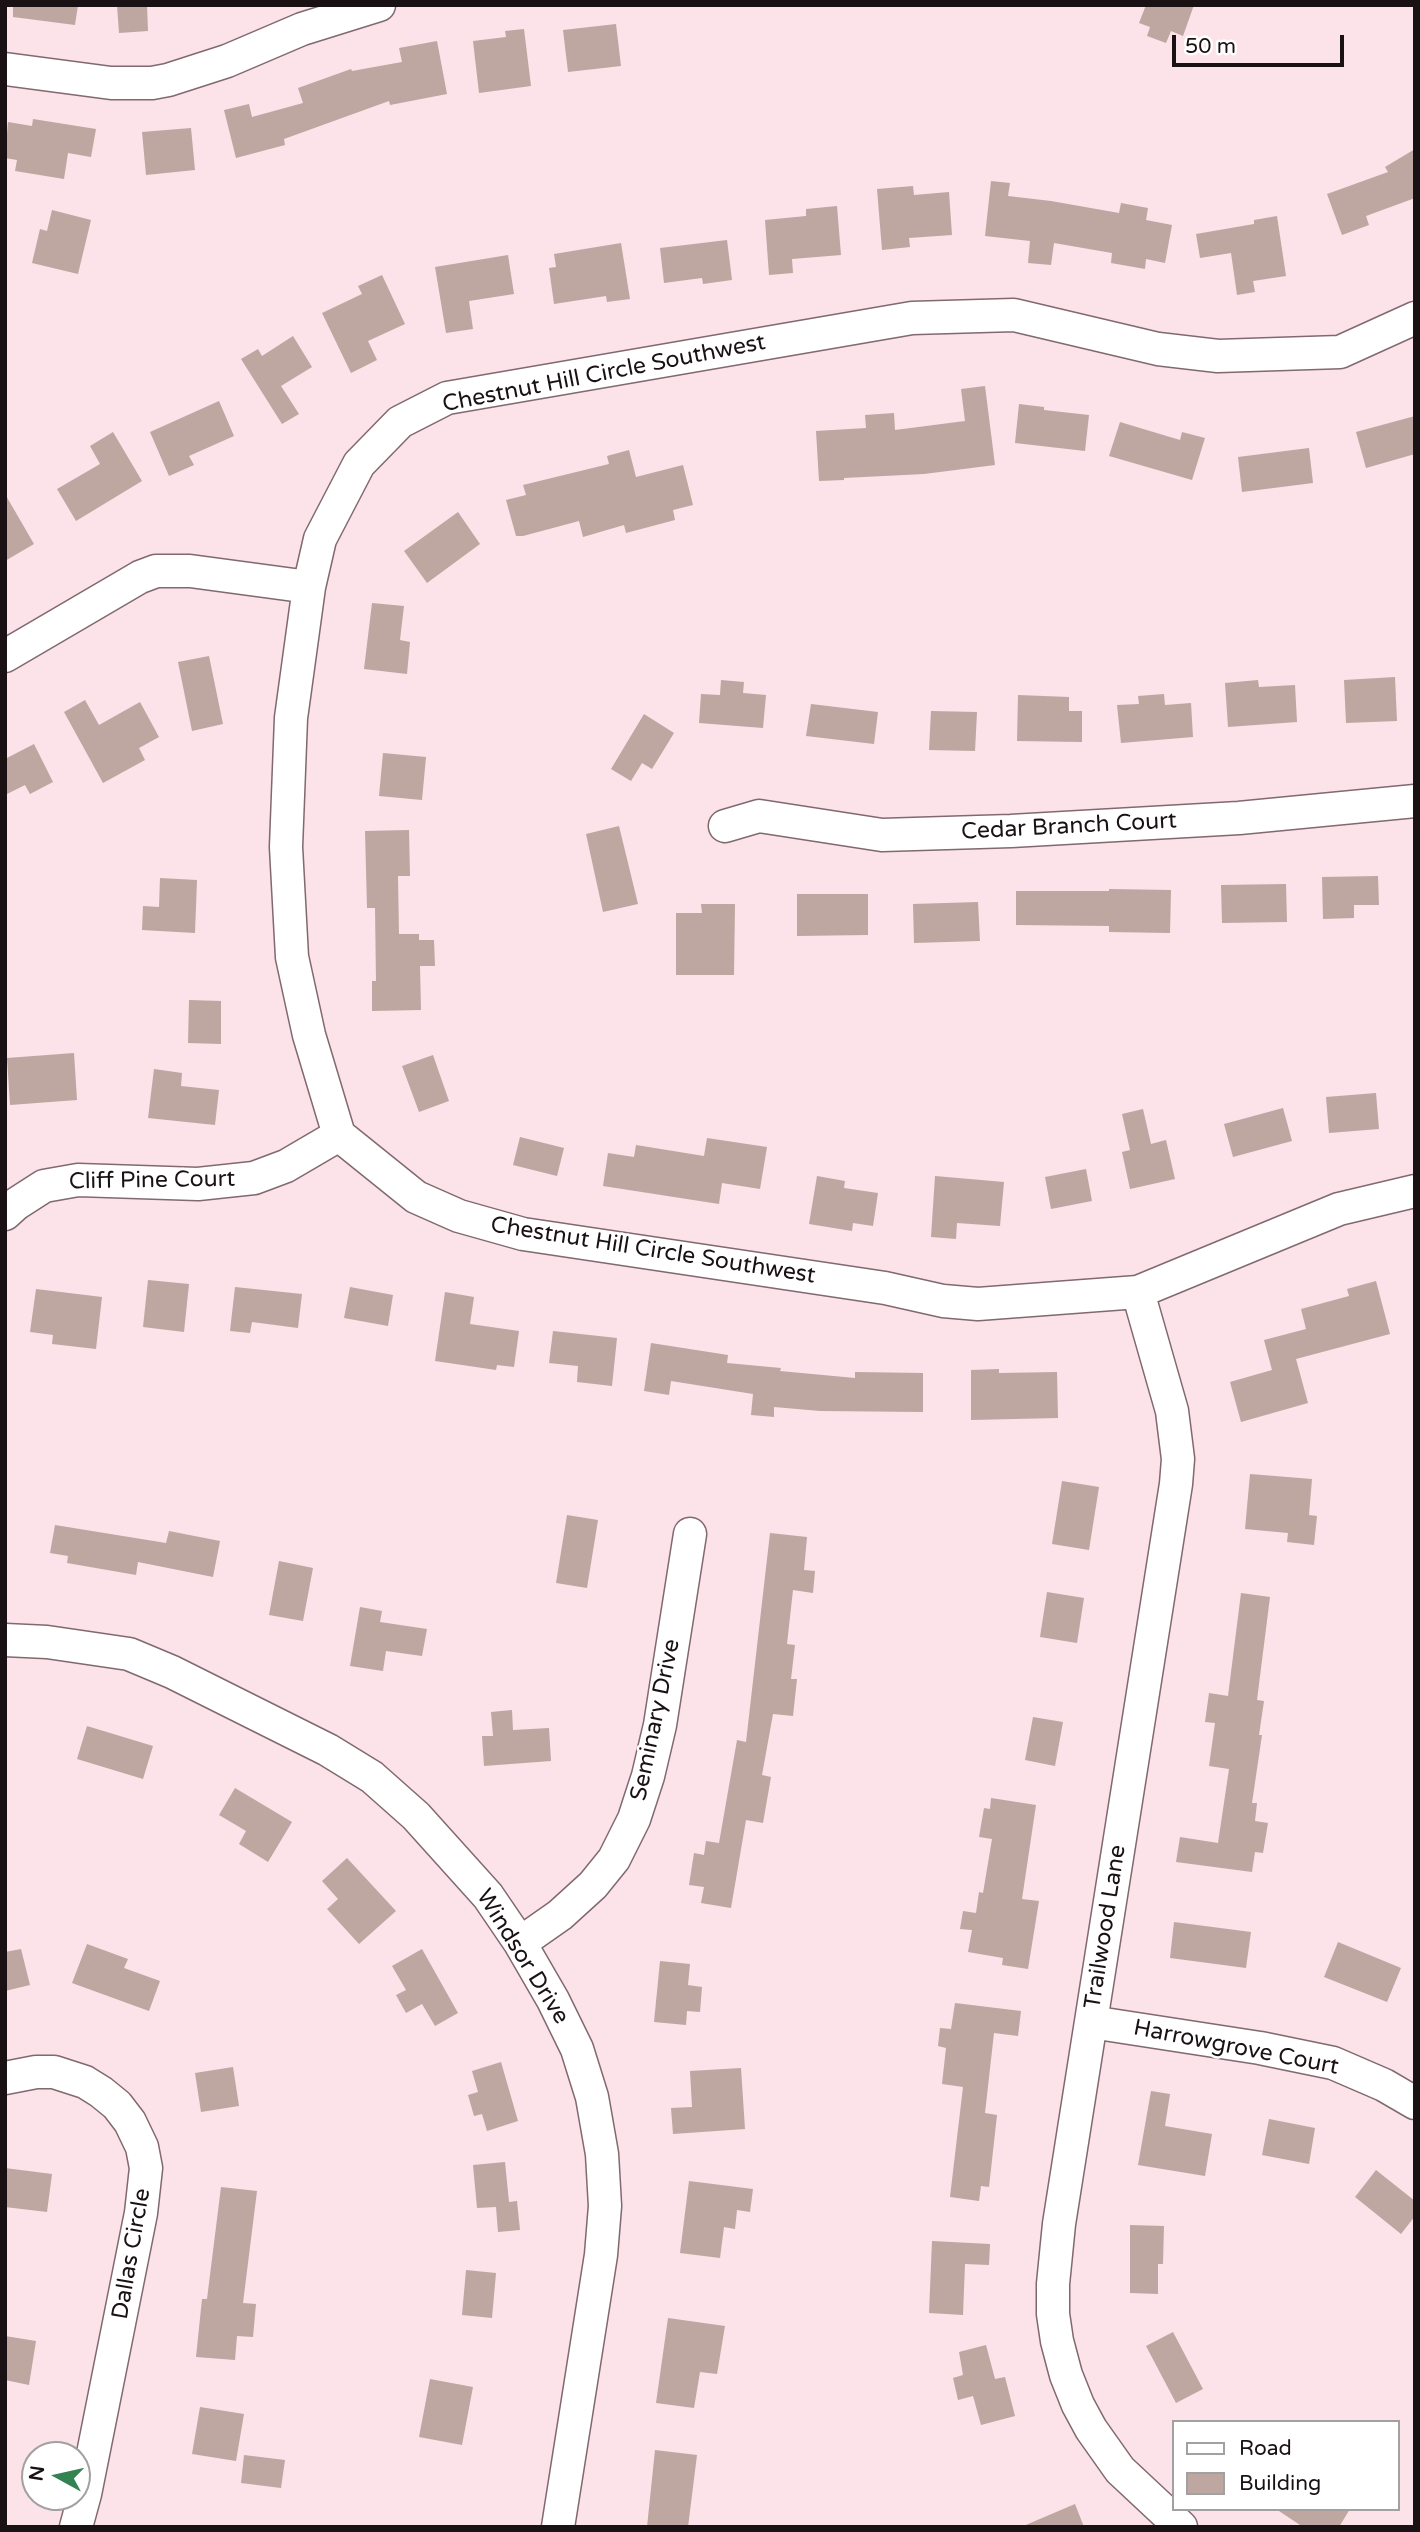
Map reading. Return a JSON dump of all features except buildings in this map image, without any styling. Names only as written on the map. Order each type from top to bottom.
[{"type":"street","points":[[5,69],[111,83],[152,83],[227,61],[302,29],[379,5]]},
{"type":"street","name":"Chestnut Hill Circle Southwest","points":[[1415,318],[1340,352],[1218,356],[1158,349],[1014,316],[912,318],[447,398],[400,422],[359,464],[320,539],[309,587],[290,718],[286,848],[292,957],[309,1035],[339,1135],[416,1197],[458,1216],[523,1234],[885,1289],[943,1301],[978,1304],[1138,1292],[1339,1209],[1415,1191]]},
{"type":"street","points":[[5,656],[140,577],[156,571],[190,570],[309,587]]},
{"type":"street","name":"Cedar Branch Court","points":[[724,826],[759,816],[882,835],[1011,831],[1240,818],[1415,800]]},
{"type":"street","name":"Cliff Pine Court","points":[[5,1214],[44,1186],[78,1180],[198,1184],[254,1178],[286,1167],[339,1135]]},
{"type":"street","name":"Trailwood Lane","points":[[1138,1292],[1166,1382],[1177,1437],[1178,1459],[1171,1520],[1054,2255],[1053,2314],[1057,2342],[1078,2405],[1104,2450],[1120,2470],[1181,2527]]},
{"type":"street","name":"Seminary Drive","points":[[520,1943],[560,1915],[593,1885],[614,1859],[634,1819],[660,1725],[690,1534]]},
{"type":"street","name":"Windsor Drive","points":[[5,1640],[47,1642],[129,1654],[172,1671],[327,1750],[372,1777],[416,1816],[488,1896],[520,1943],[577,2049],[592,2097],[602,2154],[605,2206],[601,2255],[558,2527]]},
{"type":"street","name":"Harrowgrove Court","points":[[1091,2022],[1323,2060],[1356,2071],[1415,2103]]},
{"type":"street","name":"Dallas Circle","points":[[5,2077],[36,2072],[54,2073],[79,2079],[101,2092],[117,2105],[130,2122],[142,2147],[146,2168],[141,2213],[85,2494],[76,2527]]}]
